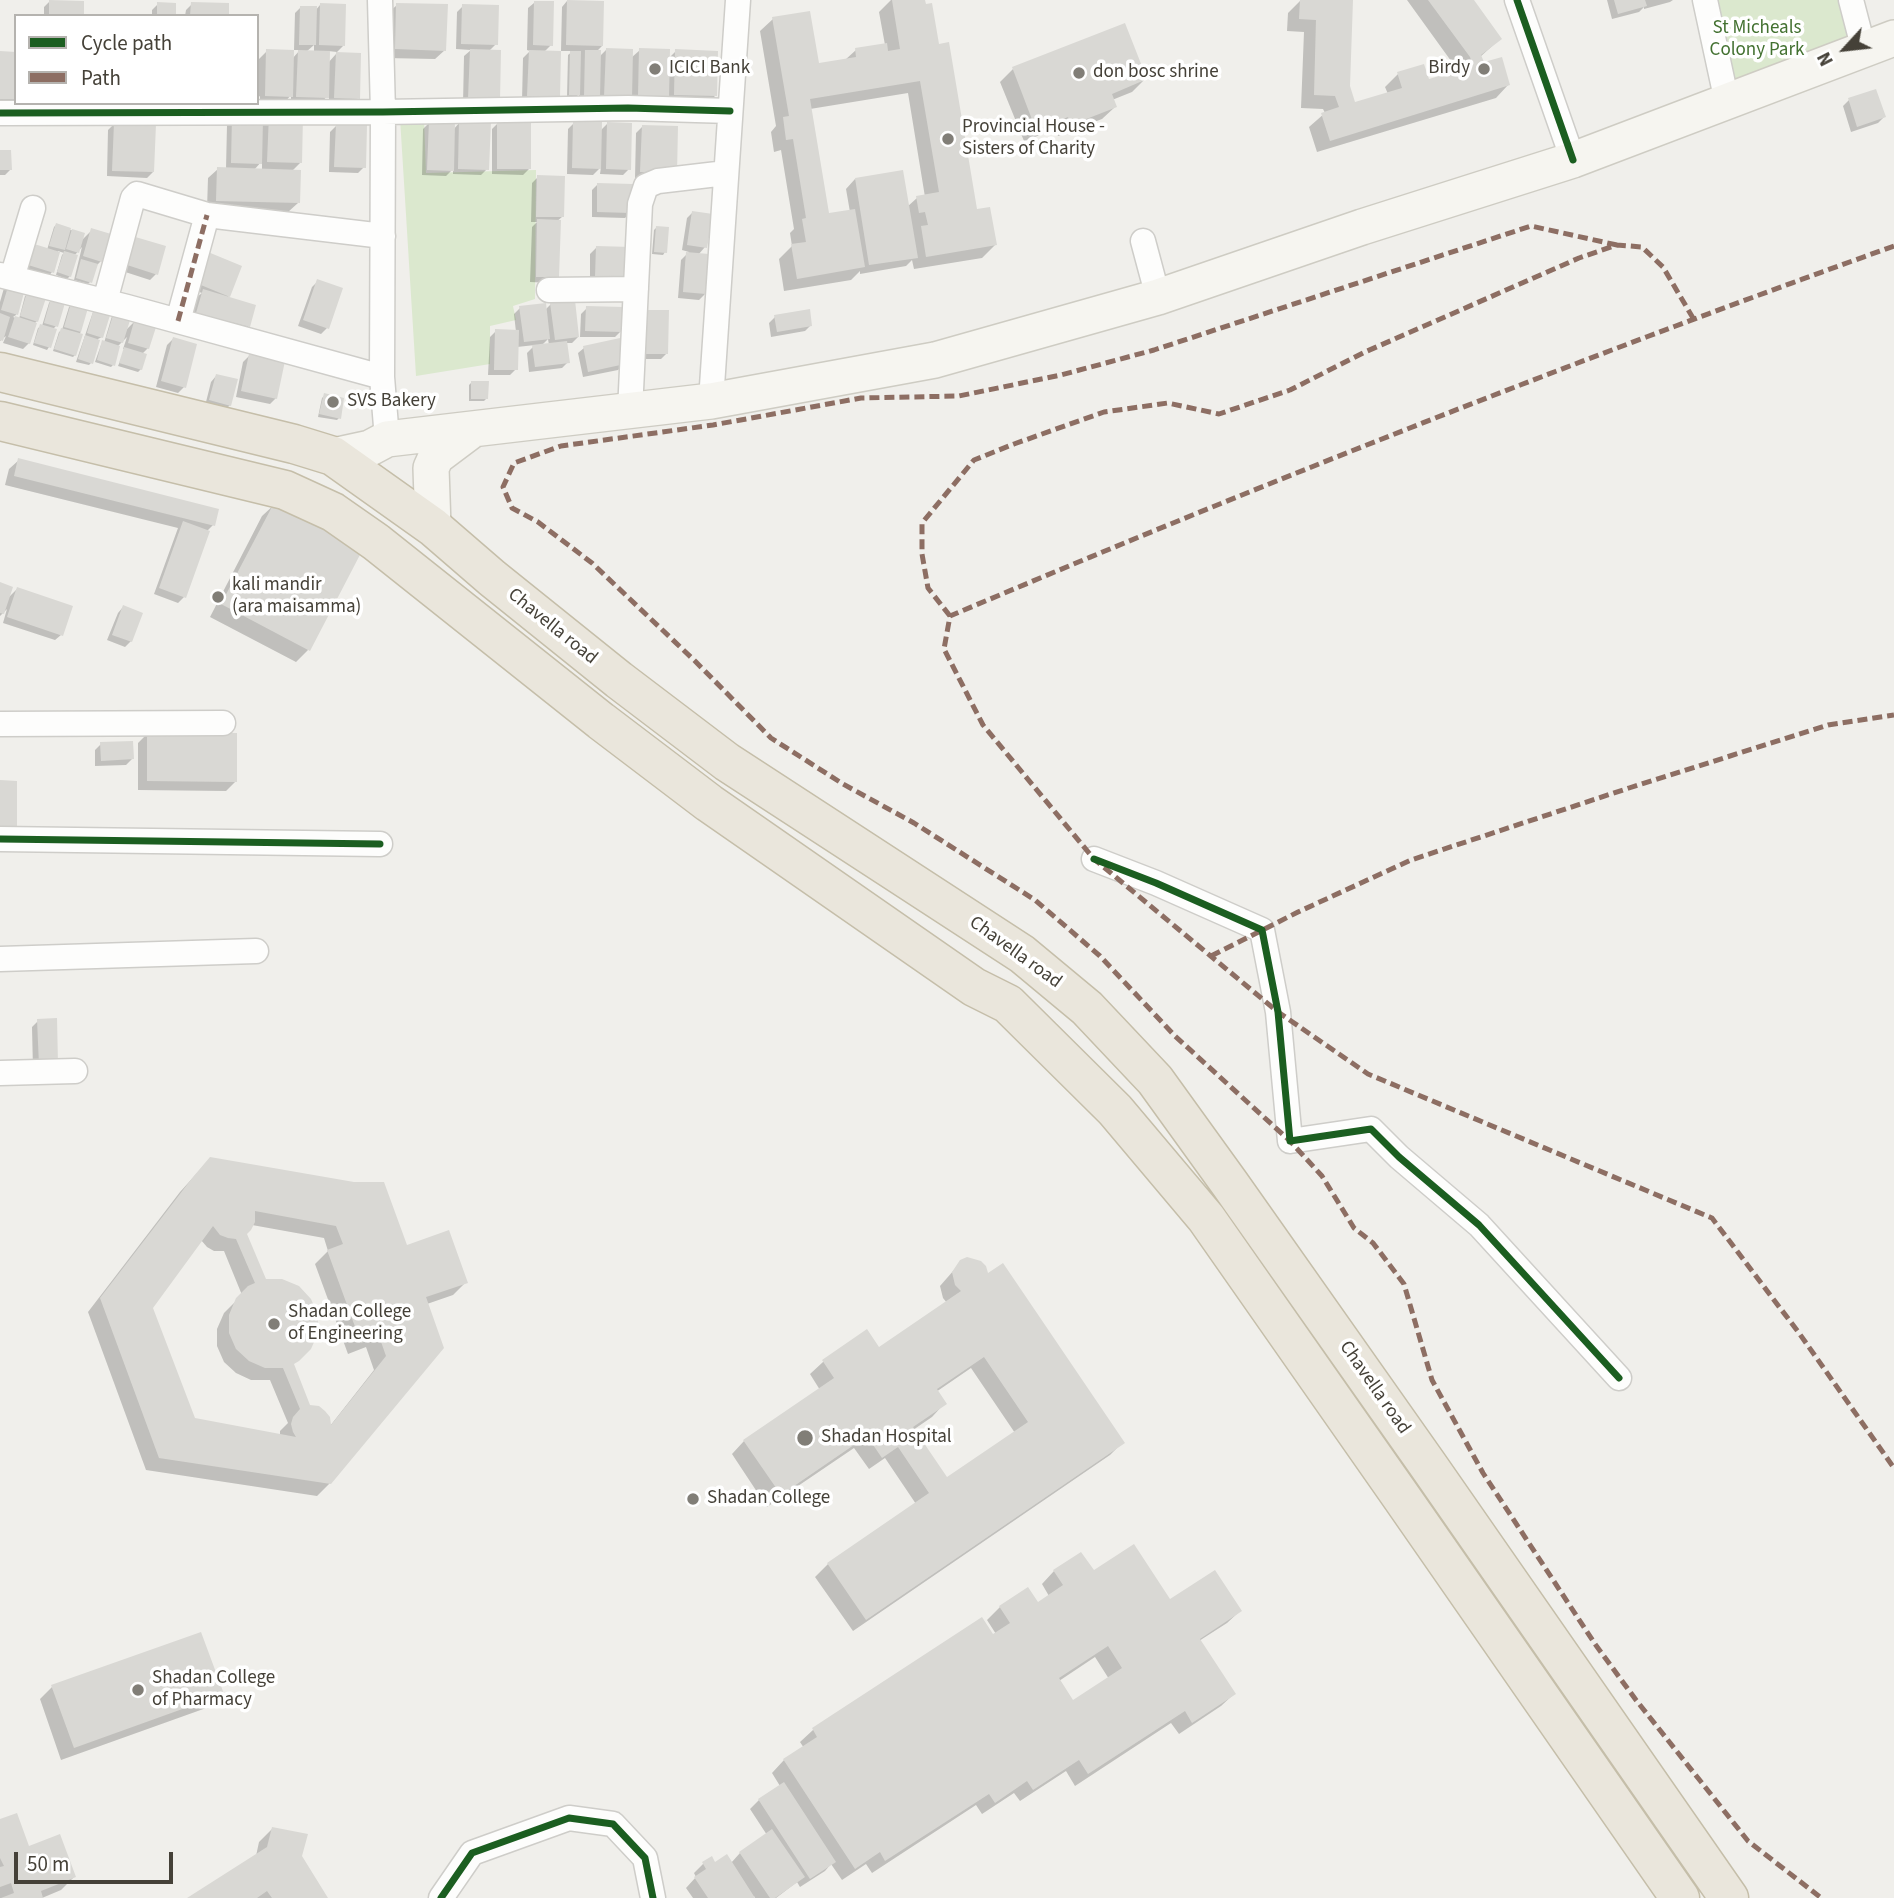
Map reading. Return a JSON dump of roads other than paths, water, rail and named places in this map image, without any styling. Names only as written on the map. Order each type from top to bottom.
[{"type":"highway","name":"Chavella road","points":[[0,372],[333,456],[433,527],[502,587],[727,762],[1022,954],[1087,1008],[1155,1080],[1428,1465],[1729,1898]]},
{"type":"highway","name":"Chavella road","points":[[0,421],[285,490],[333,512],[376,542],[709,803],[974,987],[1008,1004],[1115,1110],[1206,1219],[1680,1898]]},
{"type":"main road","points":[[333,456],[370,448],[387,439],[711,401],[935,360],[1158,298],[1362,227],[1573,160],[1879,44]]},
{"type":"main road","points":[[433,527],[431,468],[436,457],[472,430]]},
{"type":"street","points":[[380,0],[383,112],[382,377],[387,439]]},
{"type":"street","points":[[711,401],[737,0]]},
{"type":"street","points":[[1517,0],[1573,160]]},
{"type":"street","points":[[1705,0],[1727,102]]},
{"type":"street","points":[[1851,0],[1879,44]]},
{"type":"street","points":[[0,113],[628,108],[730,111]]},
{"type":"street","points":[[630,411],[640,204],[646,186],[658,181],[726,173]]},
{"type":"street","points":[[105,301],[135,195],[207,215],[383,236]]},
{"type":"street","points":[[33,208],[6,277],[105,301],[382,377]]},
{"type":"street","points":[[178,321],[207,215]]},
{"type":"street","points":[[1143,241],[1158,298]]},
{"type":"street","points":[[549,290],[636,289]]},
{"type":"street","points":[[0,724],[223,723]]},
{"type":"street","points":[[0,839],[380,844]]},
{"type":"street","points":[[1094,859],[1262,930],[1278,1012],[1290,1141],[1371,1129],[1399,1157],[1479,1225],[1619,1378]]},
{"type":"street","points":[[0,958],[256,951]]},
{"type":"street","points":[[0,1073],[75,1071]]},
{"type":"street","points":[[441,1898],[472,1853],[569,1818],[613,1824],[645,1858],[653,1898]]},
{"type":"place","name":"ICICI Bank","points":[[655,69]]},
{"type":"place","name":"Birdy","points":[[1484,69]]},
{"type":"place","name":"don bosc shrine","points":[[1079,73]]},
{"type":"place","name":"Provincial House - Sisters of Charity","points":[[948,139]]},
{"type":"place","name":"SVS Bakery","points":[[333,402]]},
{"type":"place","name":"kali mandir (ara maisamma)","points":[[218,597]]},
{"type":"place","name":"Shadan College of Engineering","points":[[274,1324]]},
{"type":"place","name":"Shadan Hospital","points":[[805,1438]]},
{"type":"place","name":"Shadan College","points":[[693,1499]]},
{"type":"place","name":"Shadan College of Pharmacy","points":[[138,1690]]},
{"type":"park label","name":"St Micheals Colony Park","points":[[1757,40]]}]
